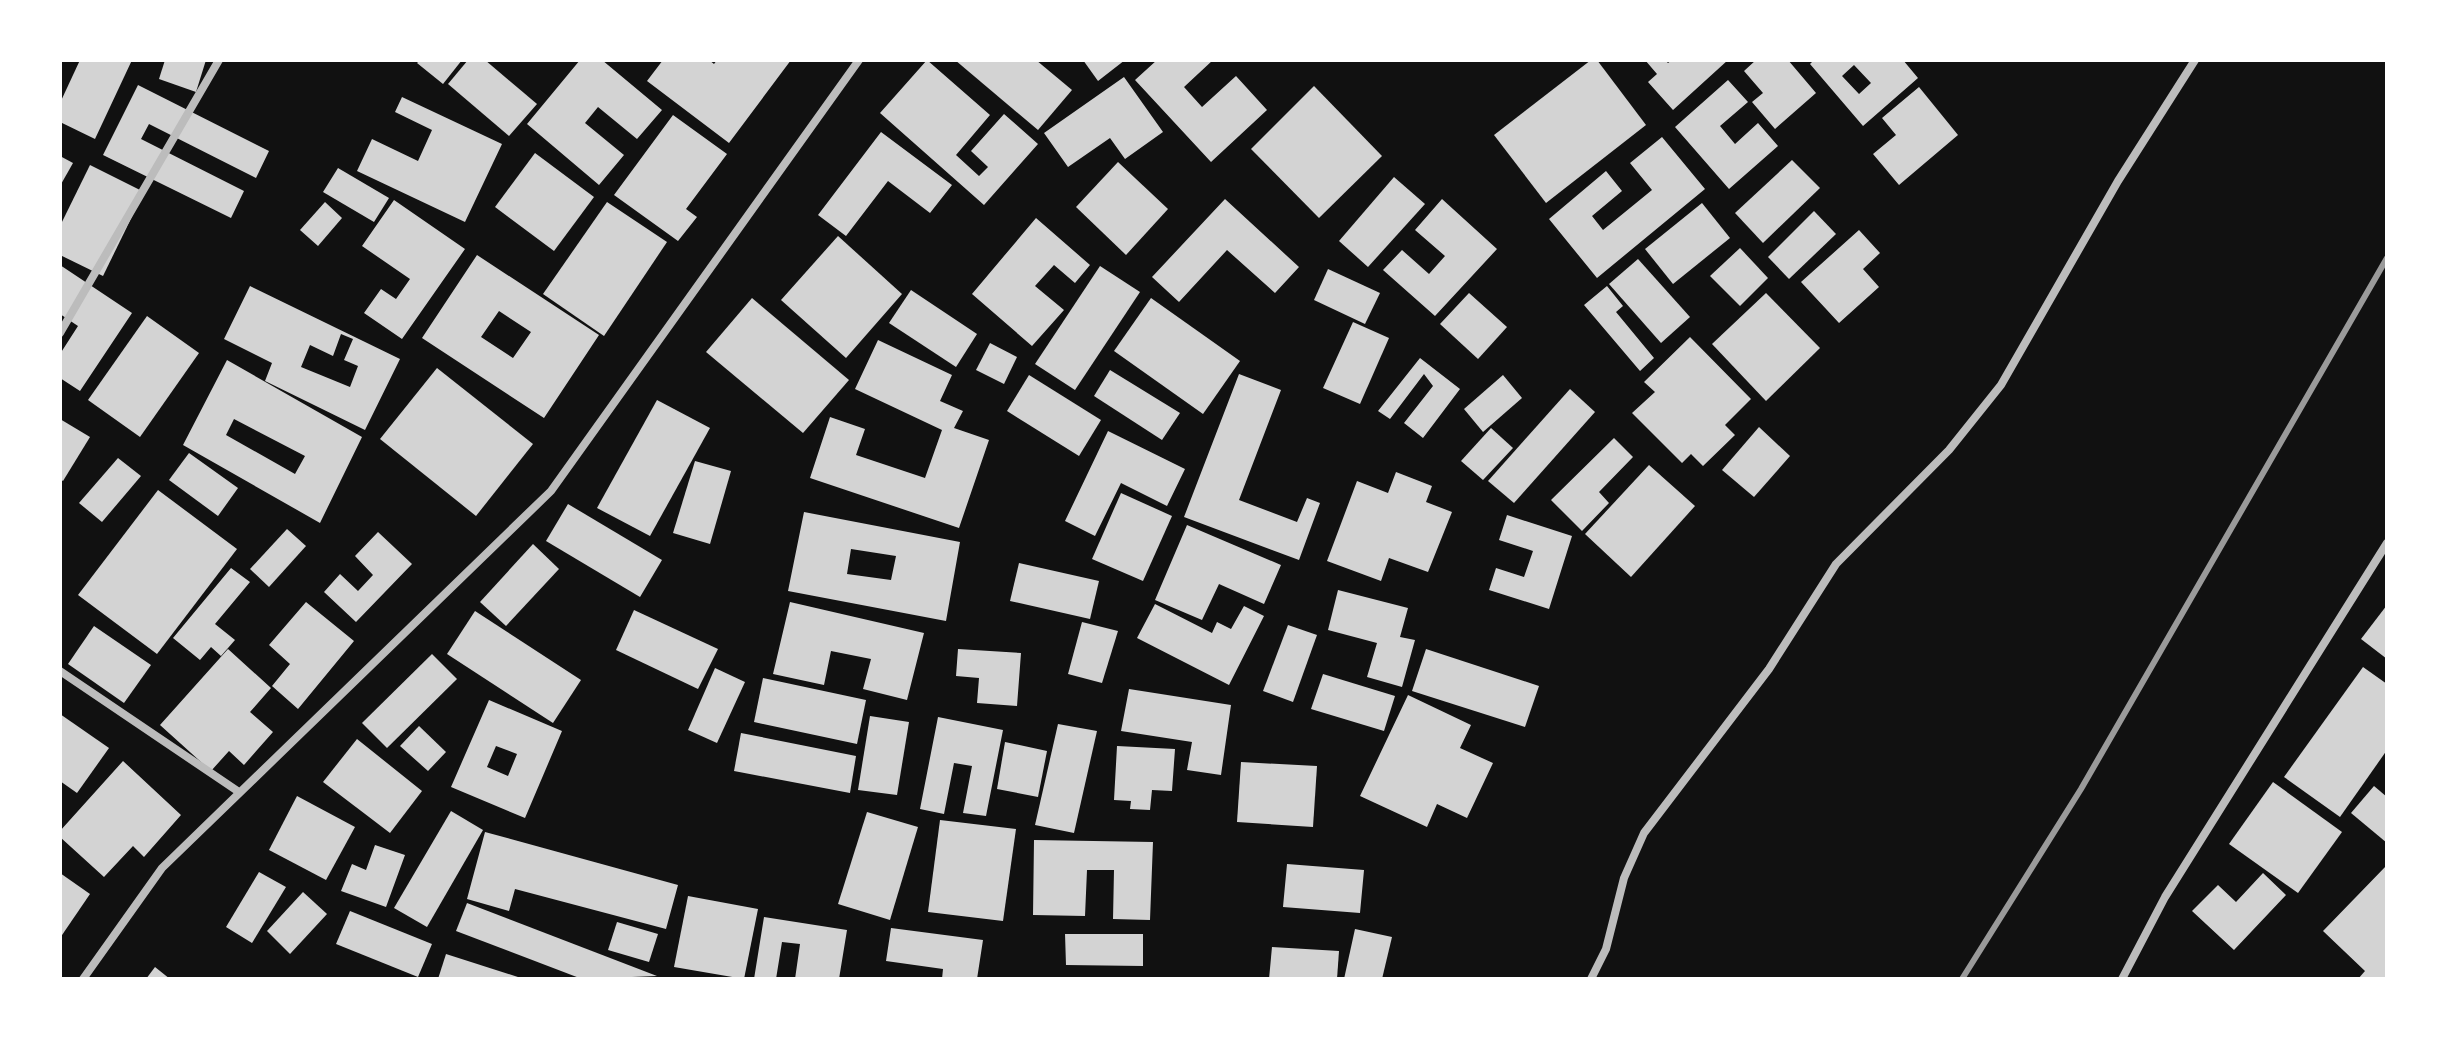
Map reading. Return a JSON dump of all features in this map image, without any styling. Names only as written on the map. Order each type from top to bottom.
[{"type":"street","points":[[60,333],[219,60]]},
{"type":"street","points":[[83,979],[162,868],[551,491],[859,60]]},
{"type":"street","points":[[1591,979],[1606,949],[1624,878],[1644,833],[1769,669],[1836,564],[1949,450],[2001,385],[2118,181],[2195,60]]},
{"type":"street","points":[[2122,979],[2165,897],[2387,543]]},
{"type":"street","points":[[60,671],[239,792]]},
{"type":"building","points":[[80,60],[132,60],[95,139],[60,122],[60,103]]},
{"type":"building","points":[[165,60],[206,60],[196,92],[159,79]]},
{"type":"building","points":[[420,60],[462,60],[443,84],[417,63]]},
{"type":"building","points":[[468,60],[485,60],[537,104],[509,136],[448,84]]},
{"type":"building","points":[[580,60],[602,60],[662,110],[637,139],[598,107],[585,123],[624,155],[599,185],[527,124]]},
{"type":"building","points":[[663,60],[709,60],[714,64],[717,60],[791,60],[729,143],[647,81]]},
{"type":"building","points":[[927,60],[990,115],[956,155],[979,176],[988,167],[971,151],[1004,114],[1038,144],[984,205],[880,113]]},
{"type":"building","points":[[955,60],[1036,60],[1072,90],[1038,130]]},
{"type":"building","points":[[1083,60],[1125,60],[1098,81]]},
{"type":"building","points":[[1157,60],[1213,60],[1184,87],[1202,107],[1236,76],[1267,110],[1211,162],[1135,80]]},
{"type":"building","points":[[1591,60],[1597,60],[1646,125],[1546,203],[1494,135]]},
{"type":"building","points":[[1645,60],[1665,60],[1668,63],[1672,60],[1728,60],[1673,110],[1648,82],[1657,74]]},
{"type":"building","points":[[1756,60],[1788,60],[1816,93],[1775,129],[1752,102],[1763,93],[1744,71]]},
{"type":"building","points":[[1814,60],[1903,60],[1918,78],[1863,126],[1810,64]],"holes":[[[1854,65],[1871,83],[1859,94],[1842,76]]]},
{"type":"building","points":[[1124,77],[1163,132],[1125,159],[1110,138],[1068,167],[1044,133]]},
{"type":"building","points":[[1728,80],[1748,102],[1720,126],[1735,144],[1758,123],[1778,146],[1729,189],[1675,127]]},
{"type":"building","points":[[138,85],[269,151],[256,178],[149,124],[141,139],[244,191],[231,218],[103,155]]},
{"type":"building","points":[[1314,86],[1382,156],[1319,218],[1251,149]]},
{"type":"building","points":[[1919,87],[1958,135],[1899,185],[1873,154],[1896,135],[1882,118]]},
{"type":"building","points":[[402,97],[502,144],[465,222],[357,171],[372,139],[418,161],[432,130],[395,112]]},
{"type":"building","points":[[673,115],[727,154],[686,209],[697,217],[678,241],[614,195]]},
{"type":"building","points":[[881,132],[952,185],[930,213],[888,181],[846,236],[818,215]]},
{"type":"building","points":[[1662,137],[1705,189],[1597,278],[1549,219],[1606,171],[1622,191],[1592,216],[1603,230],[1652,190],[1630,163]]},
{"type":"building","points":[[535,153],[594,197],[554,251],[495,207]]},
{"type":"building","points":[[60,156],[73,163],[60,186]]},
{"type":"building","points":[[1792,160],[1820,188],[1763,243],[1735,213]]},
{"type":"building","points":[[1118,162],[1168,209],[1126,255],[1076,207]]},
{"type":"building","points":[[90,165],[144,192],[103,276],[60,255],[60,226]]},
{"type":"building","points":[[338,168],[389,198],[374,222],[323,192]]},
{"type":"building","points":[[1394,177],[1425,204],[1368,267],[1339,241]]},
{"type":"building","points":[[1225,199],[1299,267],[1275,293],[1227,250],[1179,302],[1152,277]]},
{"type":"building","points":[[1442,199],[1497,249],[1435,316],[1383,270],[1402,250],[1429,274],[1445,256],[1415,230]]},
{"type":"building","points":[[394,200],[465,249],[402,339],[364,313],[381,289],[396,299],[410,279],[362,246]]},
{"type":"building","points":[[325,202],[342,218],[318,246],[300,230]]},
{"type":"building","points":[[607,202],[667,242],[604,336],[543,294]]},
{"type":"building","points":[[1702,203],[1730,238],[1673,284],[1645,249]]},
{"type":"building","points":[[1814,211],[1836,234],[1789,279],[1768,257]]},
{"type":"building","points":[[1036,218],[1090,265],[1075,283],[1054,265],[1035,286],[1064,310],[1032,346],[972,294]]},
{"type":"building","points":[[1859,230],[1880,253],[1863,269],[1879,287],[1839,323],[1801,282]]},
{"type":"building","points":[[838,236],[902,294],[846,358],[781,300]]},
{"type":"building","points":[[1740,248],[1768,278],[1740,306],[1710,276]]},
{"type":"building","points":[[477,255],[599,335],[544,418],[422,338]],"holes":[[[499,311],[531,332],[513,358],[481,337]]]},
{"type":"building","points":[[1638,259],[1690,317],[1661,343],[1609,284]]},
{"type":"building","points":[[60,265],[132,313],[80,391],[60,378],[60,354],[78,326],[60,314]]},
{"type":"building","points":[[1100,266],[1140,292],[1075,390],[1035,364]]},
{"type":"building","points":[[1328,269],[1380,293],[1365,324],[1314,300]]},
{"type":"building","points":[[250,286],[400,359],[365,430],[265,381],[272,363],[224,339]],"holes":[[[341,334],[353,339],[344,360],[358,366],[350,387],[301,367],[310,345],[333,356]]]},
{"type":"building","points":[[1607,286],[1623,306],[1616,312],[1654,358],[1640,371],[1584,305]]},
{"type":"building","points":[[911,290],[977,334],[956,367],[889,323]]},
{"type":"building","points":[[1469,293],[1507,327],[1478,359],[1440,324]]},
{"type":"building","points":[[1766,293],[1820,348],[1766,401],[1712,344]]},
{"type":"building","points":[[752,298],[849,380],[803,433],[706,352]]},
{"type":"building","points":[[1151,298],[1240,361],[1203,414],[1114,351]]},
{"type":"building","points":[[147,316],[199,353],[140,437],[88,400]]},
{"type":"building","points":[[1353,322],[1389,338],[1360,404],[1323,388]]},
{"type":"building","points":[[1690,337],[1751,399],[1725,425],[1735,435],[1703,466],[1691,454],[1682,463],[1632,413],[1655,392],[1644,382]]},
{"type":"building","points":[[878,340],[952,375],[940,401],[963,411],[954,428],[989,440],[959,528],[810,478],[830,417],[865,429],[856,455],[925,478],[942,430],[855,389]]},
{"type":"building","points":[[990,343],[1017,357],[1004,384],[976,370]]},
{"type":"building","points":[[1420,358],[1460,389],[1423,438],[1404,423],[1433,386],[1424,374],[1390,419],[1378,411]]},
{"type":"building","points":[[227,360],[362,437],[320,523],[183,445]],"holes":[[[234,419],[305,456],[295,474],[226,435]]]},
{"type":"building","points":[[437,368],[533,444],[476,516],[380,439]]},
{"type":"building","points":[[1110,370],[1180,413],[1162,440],[1094,396]]},
{"type":"building","points":[[1239,374],[1281,390],[1239,500],[1297,522],[1307,498],[1320,503],[1299,560],[1184,517]]},
{"type":"building","points":[[1029,375],[1101,420],[1079,456],[1007,411]]},
{"type":"building","points":[[1503,375],[1522,398],[1483,432],[1464,409]]},
{"type":"building","points":[[1570,389],[1595,412],[1514,503],[1488,481]]},
{"type":"building","points":[[657,400],[710,428],[650,536],[597,508]]},
{"type":"building","points":[[60,419],[90,437],[63,481],[60,479]]},
{"type":"building","points":[[1759,427],[1790,456],[1754,497],[1722,470]]},
{"type":"building","points":[[1491,428],[1513,448],[1483,480],[1461,461]]},
{"type":"building","points":[[1108,431],[1185,469],[1167,506],[1121,483],[1095,536],[1065,521]]},
{"type":"building","points":[[1614,438],[1633,457],[1599,492],[1609,503],[1582,531],[1551,500]]},
{"type":"building","points":[[189,453],[238,488],[218,516],[169,480]]},
{"type":"building","points":[[118,458],[141,476],[102,522],[79,503]]},
{"type":"building","points":[[695,461],[731,471],[710,544],[673,533]]},
{"type":"building","points":[[1649,465],[1695,506],[1631,577],[1585,534]]},
{"type":"building","points":[[1396,472],[1432,486],[1426,502],[1452,512],[1428,572],[1389,558],[1381,581],[1327,561],[1357,481],[1388,493]]},
{"type":"building","points":[[158,490],[237,549],[157,654],[78,595]]},
{"type":"building","points":[[1121,493],[1172,516],[1143,581],[1092,559]]},
{"type":"building","points":[[568,504],[662,560],[640,597],[546,541]]},
{"type":"building","points":[[804,512],[960,542],[946,621],[788,591]],"holes":[[[851,549],[896,556],[891,580],[847,574]]]},
{"type":"building","points":[[1507,515],[1572,536],[1549,609],[1489,590],[1496,568],[1524,577],[1533,551],[1499,540]]},
{"type":"building","points":[[1187,525],[1281,565],[1264,604],[1219,584],[1202,620],[1155,600]]},
{"type":"building","points":[[287,529],[306,546],[269,587],[250,569]]},
{"type":"building","points":[[378,532],[412,564],[356,622],[324,592],[340,574],[358,591],[373,575],[355,556]]},
{"type":"building","points":[[533,544],[559,569],[506,626],[480,602]]},
{"type":"building","points":[[1019,563],[1099,581],[1090,619],[1010,601]]},
{"type":"building","points":[[231,568],[250,582],[215,624],[235,640],[221,656],[211,647],[200,660],[173,638]]},
{"type":"building","points":[[1338,590],[1408,608],[1400,637],[1415,640],[1402,687],[1367,677],[1377,643],[1328,630]]},
{"type":"building","points":[[306,602],[354,641],[298,709],[272,686],[290,664],[269,645]]},
{"type":"building","points":[[790,602],[924,633],[907,700],[863,689],[871,659],[831,651],[824,685],[773,674]]},
{"type":"building","points":[[1155,604],[1212,633],[1217,622],[1231,629],[1244,606],[1264,616],[1229,685],[1137,638]]},
{"type":"building","points":[[2387,605],[2387,659],[2361,639]]},
{"type":"building","points":[[634,610],[718,649],[698,689],[616,650]]},
{"type":"building","points":[[475,611],[581,680],[553,723],[447,654]]},
{"type":"building","points":[[1082,622],[1118,631],[1102,683],[1068,674]]},
{"type":"building","points":[[1288,625],[1317,635],[1293,702],[1263,691]]},
{"type":"building","points":[[94,626],[151,665],[124,703],[68,664]]},
{"type":"building","points":[[228,649],[271,688],[250,712],[273,732],[244,765],[229,751],[211,771],[160,725]]},
{"type":"building","points":[[958,649],[1021,653],[1017,706],[977,703],[979,678],[956,676]]},
{"type":"building","points":[[1426,649],[1539,686],[1525,727],[1412,691]]},
{"type":"building","points":[[432,654],[457,679],[387,748],[362,723]]},
{"type":"building","points":[[2363,667],[2387,684],[2387,750],[2340,817],[2284,777]]},
{"type":"building","points":[[715,668],[745,682],[717,743],[688,730]]},
{"type":"building","points":[[1323,674],[1395,696],[1384,731],[1311,709]]},
{"type":"building","points":[[763,678],[866,700],[857,744],[754,722]]},
{"type":"building","points":[[1129,689],[1231,705],[1221,775],[1187,770],[1192,742],[1121,731]]},
{"type":"building","points":[[1408,695],[1471,725],[1460,748],[1493,763],[1467,818],[1437,804],[1427,827],[1360,796]]},
{"type":"building","points":[[489,700],[562,731],[525,818],[451,787]],"holes":[[[496,746],[517,754],[508,776],[487,767]]]},
{"type":"building","points":[[60,714],[109,748],[77,793],[60,781]]},
{"type":"building","points":[[870,716],[909,722],[897,795],[858,790]]},
{"type":"building","points":[[938,717],[1003,730],[986,816],[963,813],[972,766],[954,763],[944,814],[920,809]]},
{"type":"building","points":[[1058,724],[1097,731],[1074,833],[1035,825]]},
{"type":"building","points":[[419,726],[446,752],[428,771],[400,746]]},
{"type":"building","points":[[741,733],[856,756],[850,793],[734,771]]},
{"type":"building","points":[[357,739],[422,791],[390,833],[323,782]]},
{"type":"building","points":[[1005,742],[1047,751],[1038,797],[997,789]]},
{"type":"building","points":[[1117,746],[1175,749],[1172,791],[1152,790],[1150,810],[1130,809],[1131,801],[1114,800]]},
{"type":"building","points":[[123,761],[181,815],[144,857],[133,846],[104,877],[60,837],[60,831]]},
{"type":"building","points":[[1241,762],[1317,766],[1313,827],[1237,822]]},
{"type":"building","points":[[2273,782],[2342,832],[2298,893],[2229,844]]},
{"type":"building","points":[[2374,786],[2387,797],[2387,843],[2351,813]]},
{"type":"building","points":[[297,796],[355,827],[326,880],[269,850]]},
{"type":"building","points":[[451,811],[483,830],[427,927],[394,908]]},
{"type":"building","points":[[867,812],[918,827],[890,920],[838,904]]},
{"type":"building","points":[[940,820],[1016,829],[1003,921],[928,912]]},
{"type":"building","points":[[485,832],[678,885],[666,929],[515,889],[509,911],[467,899]]},
{"type":"building","points":[[1034,840],[1153,842],[1150,920],[1113,919],[1114,870],[1087,870],[1085,916],[1033,915]]},
{"type":"building","points":[[375,845],[405,855],[386,907],[341,891],[352,864],[366,870]]},
{"type":"building","points":[[1287,864],[1364,870],[1360,913],[1283,907]]},
{"type":"building","points":[[2387,865],[2387,979],[2358,979],[2365,971],[2323,931]]},
{"type":"building","points":[[259,872],[286,887],[252,943],[226,927]]},
{"type":"building","points":[[60,873],[90,894],[60,938]]},
{"type":"building","points":[[2263,873],[2286,895],[2234,950],[2192,911],[2218,885],[2236,902]]},
{"type":"building","points":[[303,892],[327,914],[290,954],[267,931]]},
{"type":"building","points":[[688,896],[758,909],[744,979],[674,967]]},
{"type":"building","points":[[467,903],[657,976],[582,979],[456,931]]},
{"type":"building","points":[[350,911],[432,944],[418,977],[336,944]]},
{"type":"building","points":[[764,917],[847,930],[839,979],[795,979],[800,944],[782,942],[776,979],[754,979]]},
{"type":"building","points":[[617,922],[658,934],[649,962],[608,950]]},
{"type":"building","points":[[891,928],[983,940],[977,979],[942,979],[943,969],[886,961]]},
{"type":"building","points":[[1355,929],[1392,937],[1382,979],[1344,979]]},
{"type":"building","points":[[1065,934],[1143,934],[1143,966],[1066,965]]},
{"type":"building","points":[[1272,947],[1339,951],[1337,979],[1269,979]]},
{"type":"building","points":[[446,954],[521,978],[521,979],[438,979]]},
{"type":"building","points":[[155,967],[170,979],[146,979]]},
{"type":"railway","points":[[1962,979],[2081,789],[2387,258]]}]
